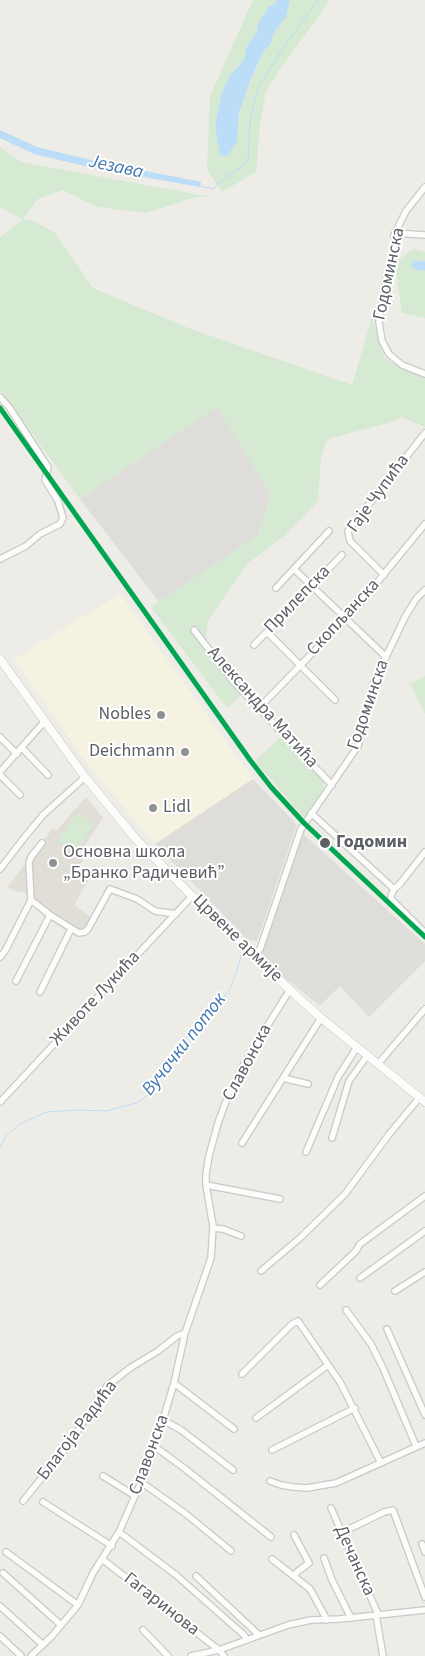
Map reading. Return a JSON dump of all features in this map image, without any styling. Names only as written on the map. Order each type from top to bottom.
[{"type":"main road","name":"Црвене армије","points":[[0,659],[85,777],[127,829],[192,896],[290,990],[367,1056],[423,1099]]},
{"type":"street","name":"Годоминска","points":[[425,187],[406,211],[395,232],[396,243],[387,274],[379,318],[380,334],[385,349],[394,359],[408,368],[425,374]]},
{"type":"street","points":[[395,232],[425,235]]},
{"type":"street","points":[[0,397],[9,406],[48,467],[45,480],[58,501],[63,518],[60,524],[40,534],[26,546],[0,559]]},
{"type":"street","name":"Гаје Чупића","points":[[384,575],[350,541],[348,532],[425,433]]},
{"type":"street","name":"Скопљанска","points":[[259,708],[346,618],[425,524]]},
{"type":"street","points":[[276,588],[329,531]]},
{"type":"street","name":"Прилепска","points":[[254,645],[342,555]]},
{"type":"street","points":[[294,569],[385,656]]},
{"type":"street","name":"Годоминска","points":[[254,956],[262,942],[301,829],[358,746],[369,694],[385,656],[405,617],[416,599],[425,590]]},
{"type":"street","name":"Александра Матића","points":[[194,630],[233,681],[332,785]]},
{"type":"street","points":[[267,632],[335,700]]},
{"type":"street","points":[[20,795],[0,774],[44,722]]},
{"type":"street","points":[[0,737],[16,754]]},
{"type":"street","points":[[22,748],[48,775]]},
{"type":"street","points":[[0,869],[34,826],[85,777]]},
{"type":"street","points":[[311,813],[394,889]]},
{"type":"street","points":[[0,957],[5,951],[31,900],[29,863],[31,857],[42,843]]},
{"type":"street","points":[[425,852],[394,889],[391,898],[425,933]]},
{"type":"street","points":[[31,900],[50,915],[79,933],[86,931],[110,889],[137,899],[156,911],[176,914]]},
{"type":"street","name":"Животе Лукића","points":[[0,1102],[192,896]]},
{"type":"street","points":[[16,981],[50,915]]},
{"type":"street","points":[[40,992],[71,929]]},
{"type":"street","name":"Славонска","points":[[31,1656],[78,1606],[102,1559],[112,1546],[141,1482],[163,1420],[174,1383],[185,1333],[211,1258],[213,1228],[206,1185],[208,1156],[229,1093],[249,1056],[290,990]]},
{"type":"street","points":[[378,1064],[425,1009]]},
{"type":"street","points":[[242,1143],[321,1018]]},
{"type":"street","points":[[306,1152],[338,1076],[357,1047]]},
{"type":"street","points":[[332,1138],[349,1081],[367,1056]]},
{"type":"street","points":[[283,1078],[308,1084]]},
{"type":"street","points":[[261,1271],[300,1238],[345,1194],[390,1133],[423,1099]]},
{"type":"street","points":[[206,1185],[280,1199]]},
{"type":"street","points":[[320,1285],[356,1252],[360,1244],[425,1196]]},
{"type":"street","points":[[213,1228],[223,1229],[241,1236]]},
{"type":"street","points":[[360,1278],[425,1231]]},
{"type":"street","points":[[395,1291],[425,1272]]},
{"type":"street","points":[[346,1310],[371,1344],[416,1446]]},
{"type":"street","points":[[242,1374],[296,1321],[305,1330],[340,1382],[355,1408],[381,1463]]},
{"type":"street","points":[[387,1329],[425,1415]]},
{"type":"street","name":"Благоја Радића","points":[[23,1500],[69,1444],[107,1386],[177,1336],[185,1333]]},
{"type":"street","points":[[256,1418],[328,1365]]},
{"type":"street","points":[[174,1383],[234,1429]]},
{"type":"street","points":[[272,1450],[355,1408]]},
{"type":"street","points":[[163,1420],[181,1430],[233,1470]]},
{"type":"street","points":[[270,1481],[281,1486],[320,1486],[336,1482],[425,1443]]},
{"type":"street","points":[[154,1446],[271,1537]]},
{"type":"street","points":[[103,1476],[135,1496]]},
{"type":"street","points":[[141,1482],[186,1514],[231,1551]]},
{"type":"street","points":[[43,1502],[112,1546]]},
{"type":"street","name":"Дечанска","points":[[331,1508],[377,1615],[384,1656]]},
{"type":"street","points":[[342,1533],[384,1512],[393,1510],[425,1597]]},
{"type":"street","points":[[119,1532],[176,1575],[244,1635],[247,1640]]},
{"type":"street","points":[[294,1535],[309,1562],[307,1566],[296,1572],[295,1576]]},
{"type":"street","points":[[422,1544],[425,1552]]},
{"type":"street","points":[[6,1552],[78,1606]]},
{"type":"street","points":[[324,1558],[336,1589],[351,1618]]},
{"type":"street","name":"Гагаринова","points":[[102,1559],[219,1650],[224,1656]]},
{"type":"street","points":[[272,1559],[310,1589],[327,1620]]},
{"type":"street","points":[[3,1573],[61,1625]]},
{"type":"street","points":[[196,1576],[259,1635]]},
{"type":"street","points":[[0,1606],[43,1645]]},
{"type":"street","points":[[191,1656],[219,1650],[288,1625],[311,1620],[351,1618],[425,1610]]},
{"type":"street","points":[[143,1630],[168,1656]]},
{"type":"street","points":[[0,1636],[20,1656]]},
{"type":"shaded area","points":[[217,407],[271,495],[258,535],[159,602],[80,499]]},
{"type":"shaded area","points":[[120,594],[253,779],[155,844],[85,761],[14,659]]},
{"type":"shaded area","points":[[253,779],[297,825],[257,941],[248,940],[155,844]]},
{"type":"shaded area","name":"Основна школа „Бранко Радичевић”","points":[[86,797],[103,818],[78,856],[83,860],[79,867],[90,877],[74,905],[92,918],[86,928],[81,930],[74,928],[22,891],[19,893],[7,887],[53,828],[56,831]]},
{"type":"shaded area","points":[[303,834],[425,944],[425,961],[369,1017],[340,986],[320,1006],[264,961],[262,953]]},
{"type":"green space","points":[[253,0],[277,0],[275,5],[269,6],[258,24],[257,32],[247,46],[244,59],[234,70],[222,92],[216,121],[220,155],[238,123],[242,102],[263,52],[271,43],[275,31],[286,17],[290,0],[329,0],[266,91],[260,125],[256,172],[222,192],[207,170],[210,96]]},
{"type":"green space","points":[[0,147],[21,162],[210,197],[196,197],[146,213],[97,207],[63,190],[38,199],[23,219],[32,220],[55,233],[93,288],[188,328],[352,385],[372,317],[384,357],[398,367],[425,376],[425,427],[402,417],[388,423],[331,438],[325,443],[321,458],[318,501],[284,536],[248,563],[207,622],[206,651],[241,695],[227,708],[151,607],[258,535],[271,495],[217,407],[80,499],[0,390],[0,237],[23,220],[0,207]]},
{"type":"green space","points":[[413,249],[425,252],[425,318],[402,313],[395,262]]},
{"type":"green space","points":[[425,676],[425,714],[410,684]]},
{"type":"green space","points":[[282,736],[324,781],[324,788],[304,818],[255,761]]},
{"type":"green space","points":[[77,813],[94,824],[75,853],[58,841]]},
{"type":"water","points":[[277,0],[290,0],[286,17],[275,31],[271,43],[263,52],[250,81],[239,113],[237,142],[227,156],[220,155],[216,121],[222,92],[229,77],[244,59],[247,46],[257,32],[258,24],[269,6],[274,5]]},
{"type":"water","points":[[0,130],[37,147],[99,162],[197,181],[201,182],[200,187],[93,168],[34,154],[0,138]]},
{"type":"waterway","points":[[199,186],[214,189],[217,184],[248,162],[250,121],[257,90],[281,51],[318,0]]},
{"type":"waterway","name":"Језава","points":[[416,265],[425,266]]},
{"type":"waterway","name":"Вучачки поток","points":[[0,1147],[6,1136],[20,1124],[46,1112],[106,1111],[137,1103],[152,1092],[184,1041],[229,991],[241,955]]},
{"type":"transit line","points":[[0,408],[271,787],[304,823],[425,937]]},
{"type":"place","name":"Nobles","points":[[161,715]]},
{"type":"place","name":"Deichmann","points":[[185,752]]},
{"type":"place","name":"Lidl","points":[[153,808]]},
{"type":"place","name":"Годомин","points":[[325,843]]},
{"type":"place","name":"Основна школа „Бранко Радичевић”","points":[[53,863]]}]
